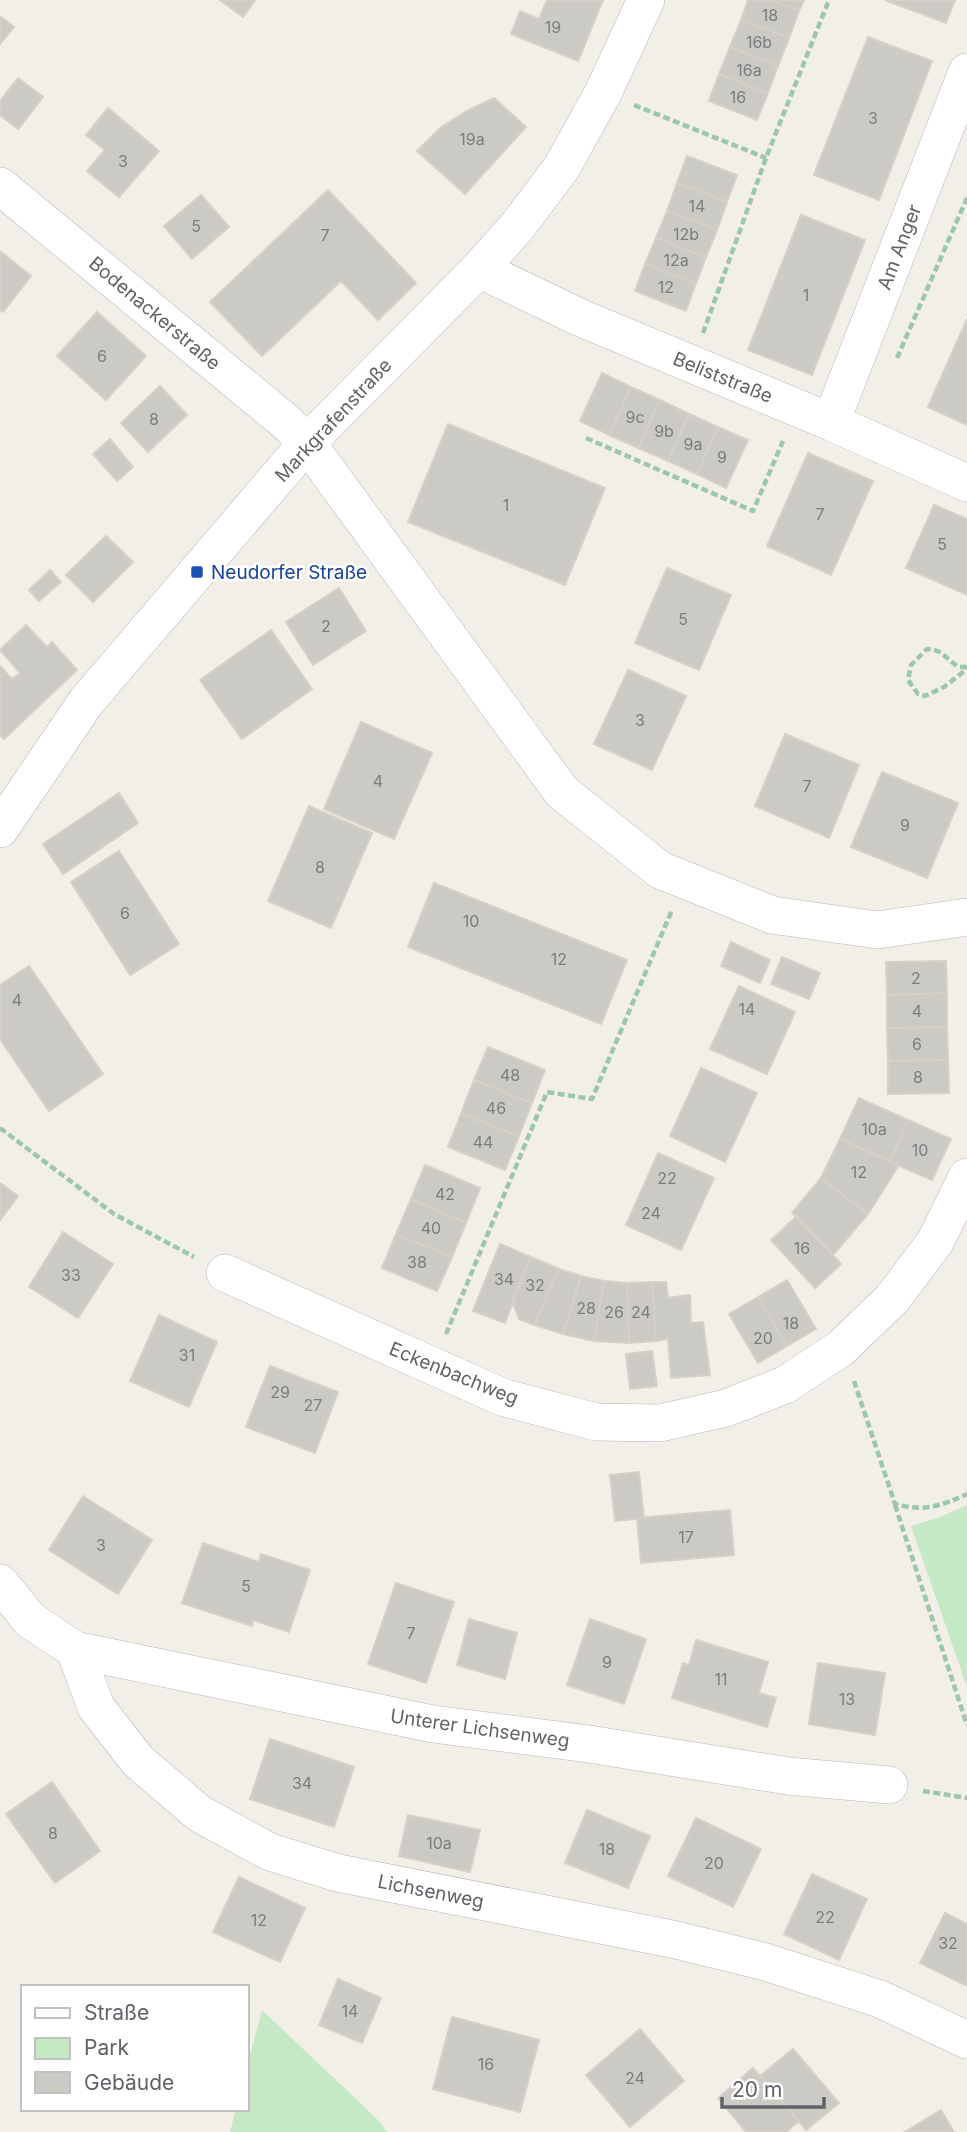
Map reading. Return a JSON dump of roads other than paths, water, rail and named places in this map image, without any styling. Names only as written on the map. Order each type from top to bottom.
[{"type":"street","name":"Markgrafenstraße","points":[[0,829],[86,702],[307,443],[516,228],[562,167],[603,93],[646,0]]},
{"type":"street","name":"Am Anger","points":[[831,422],[967,72]]},
{"type":"street","name":"Bodenackerstraße","points":[[0,186],[245,387],[307,443]]},
{"type":"street","name":"Beliststraße","points":[[479,269],[581,318],[831,422],[967,483]]},
{"type":"street","points":[[307,443],[562,792],[660,870],[772,915],[877,930],[967,917]]},
{"type":"street","name":"Eckenbachweg","points":[[225,1273],[502,1396],[596,1422],[660,1423],[726,1408],[785,1385],[841,1348],[892,1299],[935,1242],[967,1177]]},
{"type":"street","points":[[0,1583],[30,1620],[75,1650]]},
{"type":"street","name":"Unterer Lichsenweg","points":[[75,1650],[433,1724],[589,1744],[788,1776],[889,1785]]},
{"type":"street","name":"Lichsenweg","points":[[75,1650],[96,1707],[138,1761],[200,1814],[270,1852],[338,1873],[671,1938],[766,1962],[880,1999],[967,2040]]},
{"type":"place","name":"Neudorfer Straße","points":[[197,572]]}]
